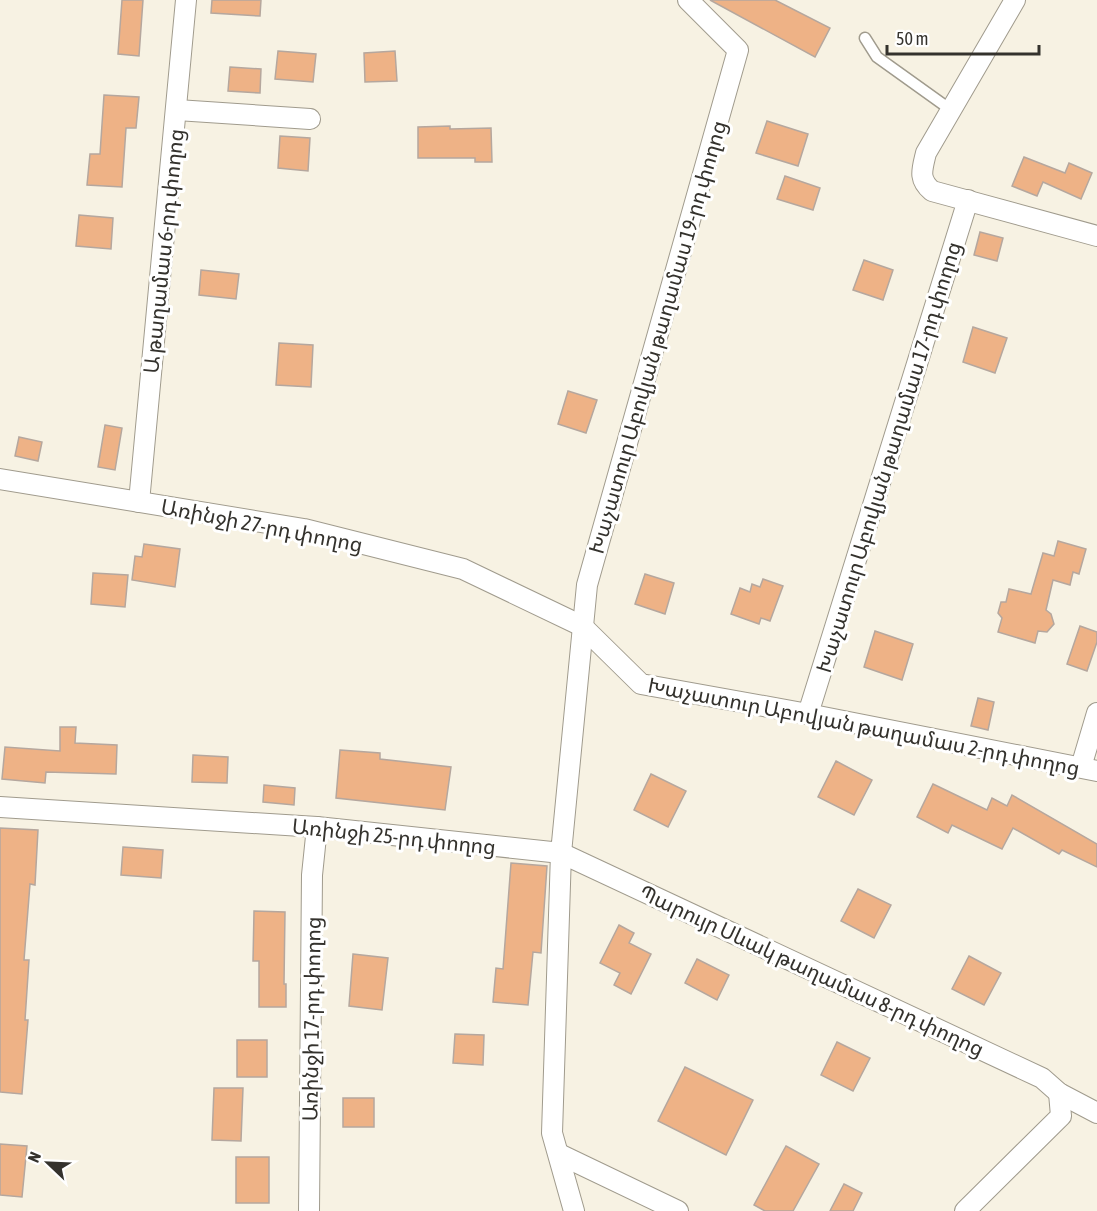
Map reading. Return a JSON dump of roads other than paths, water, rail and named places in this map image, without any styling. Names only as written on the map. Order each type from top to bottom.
[{"type":"street","name":"Ա թաղամաս 6-րդ փողոց","points":[[139,502],[186,0]]},
{"type":"street","points":[[1015,0],[926,153],[922,171],[924,184],[932,191],[1097,236]]},
{"type":"street","name":"Խաչատուր Աբովյան թաղամաս 19-րդ փողոց","points":[[582,626],[587,585],[738,50],[693,1]]},
{"type":"street","points":[[177,110],[310,119]]},
{"type":"street","name":"Խաչատուր Աբովյան թաղամաս 17-րդ փողոց","points":[[808,714],[968,200]]},
{"type":"street","name":"Առինջի 27-րդ փողոց","points":[[0,479],[304,529],[463,569],[582,626]]},
{"type":"street","points":[[574,1211],[552,1133],[561,853],[582,626]]},
{"type":"street","name":"Խաչատուր Աբովյան թաղամաս 2-րդ փողոց","points":[[582,626],[641,684],[1089,769]]},
{"type":"street","points":[[1089,769],[1097,713]]},
{"type":"street","name":"Առինջի 25-րդ փողոց","points":[[0,807],[317,827],[561,853]]},
{"type":"street","name":"Առինջի 17-րդ փողոց","points":[[309,1211],[312,875],[317,827]]},
{"type":"street","name":"Պարույր Սևակ թաղամաս 8-րդ փողոց","points":[[561,853],[1042,1078],[1059,1093],[1097,1113]]},
{"type":"street","points":[[965,1211],[1061,1116],[1059,1093]]},
{"type":"street","points":[[559,1154],[678,1211]]},
{"type":"lane","points":[[865,38],[877,57],[951,110]]}]
